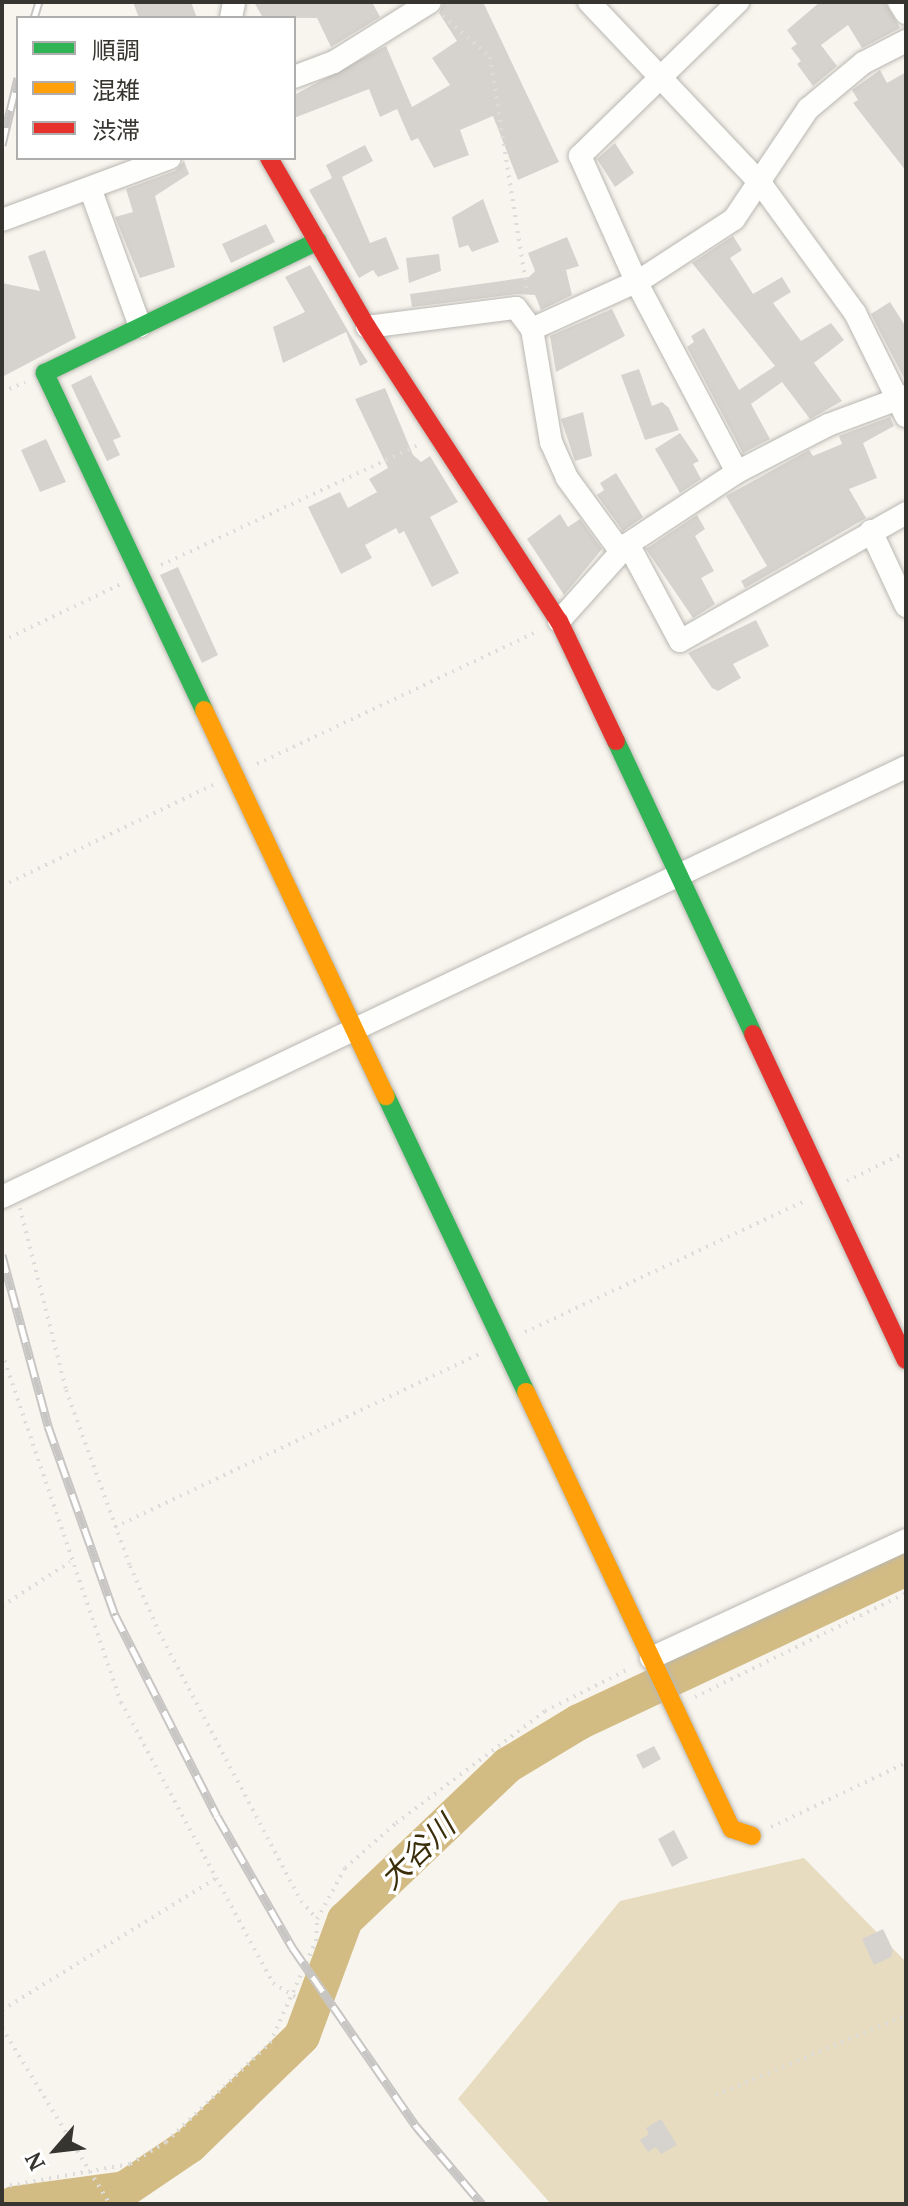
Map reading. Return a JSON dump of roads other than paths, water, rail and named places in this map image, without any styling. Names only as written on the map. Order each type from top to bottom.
[{"type":"street","points":[[559,621],[625,548],[737,472],[828,425],[904,403],[855,313],[761,184],[658,79],[589,2]]},
{"type":"street","points":[[737,472],[636,281],[580,156],[738,2]]},
{"type":"street","points":[[899,2],[906,13]]},
{"type":"street","points":[[296,76],[334,62],[430,3]]},
{"type":"street","points":[[532,329],[636,281],[734,219],[761,184],[808,109],[863,63],[906,41]]},
{"type":"street","points":[[2,220],[165,160]]},
{"type":"street","points":[[270,160],[367,327],[559,621],[675,877],[906,1360]]},
{"type":"street","points":[[90,188],[140,326]]},
{"type":"street","points":[[318,241],[45,373],[732,1829],[752,1836]]},
{"type":"street","points":[[367,327],[516,308],[532,329],[551,442],[575,491],[625,548],[680,641],[906,513]]},
{"type":"street","points":[[871,531],[906,606]]},
{"type":"street","points":[[10,1194],[356,1032],[906,767]]},
{"type":"street","points":[[653,1662],[906,1540]]},
{"type":"waterway","name":"大谷川","points":[[14,2204],[125,2189],[190,2145],[302,2036],[345,1920],[508,1765],[579,1722],[906,1568]]},
{"type":"railway","points":[[35,16],[39,2]]},
{"type":"railway","points":[[2,145],[16,86]]},
{"type":"railway","points":[[2,1255],[48,1426],[115,1615],[217,1816],[292,1947],[416,2126],[482,2204]]}]
